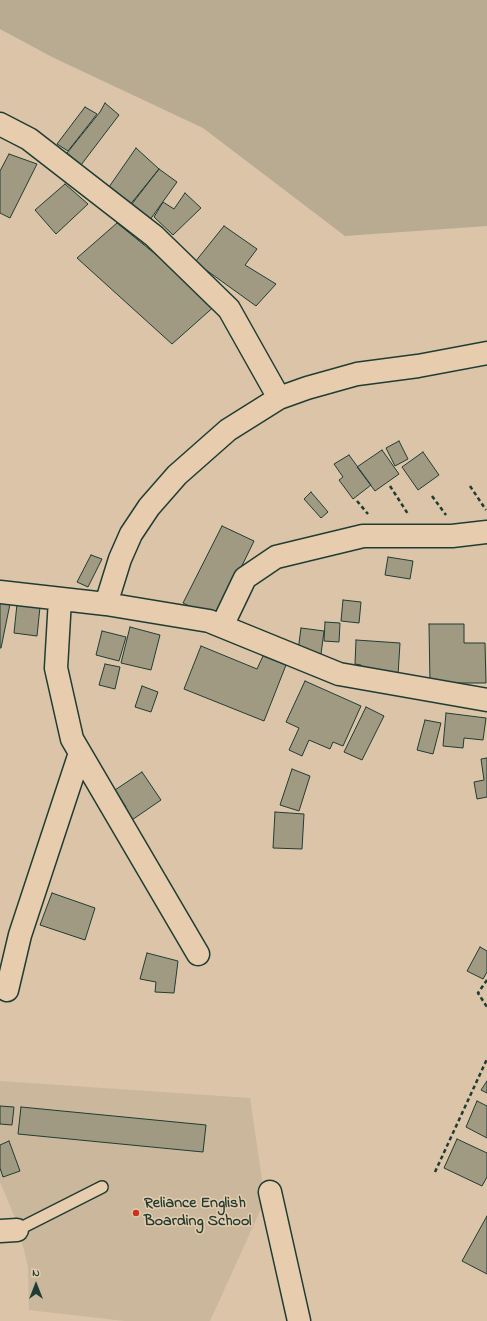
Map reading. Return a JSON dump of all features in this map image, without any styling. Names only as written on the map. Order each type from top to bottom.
[{"type":"street","points":[[0,124],[29,139],[154,236],[229,310],[279,398]]},
{"type":"street","points":[[106,604],[120,559],[131,534],[149,507],[177,475],[228,430],[279,398],[307,388],[357,374],[418,366],[487,352]]},
{"type":"street","points":[[222,626],[245,578],[276,557],[363,536],[452,536],[487,532]]},
{"type":"street","points":[[0,592],[106,604],[209,621],[339,674],[487,700]]},
{"type":"street","points":[[60,599],[56,668],[72,739],[198,954]]},
{"type":"street","points":[[7,990],[20,935],[80,753]]},
{"type":"street","points":[[270,1192],[299,1321]]},
{"type":"lane","points":[[9,1230],[102,1187]]},
{"type":"path","points":[[390,486],[422,536]]},
{"type":"path","points":[[470,486],[487,512]]},
{"type":"path","points":[[487,980],[478,993],[487,1007]]},
{"type":"path","points":[[435,1172],[487,1059]]},
{"type":"shaded area","points":[[0,0],[487,0],[487,226],[345,236],[203,128],[52,57],[0,29]]},
{"type":"shaded area","name":"Reliance English Boarding School","points":[[0,1081],[250,1098],[265,1200],[210,1321],[125,1321],[29,1310],[28,1267],[18,1225],[0,1182]]},
{"type":"building","points":[[105,103],[119,115],[81,165],[67,153],[100,112]]},
{"type":"building","points":[[85,107],[97,114],[68,151],[57,144]]},
{"type":"building","points":[[136,148],[159,169],[129,206],[109,187]]},
{"type":"building","points":[[9,154],[37,164],[10,218],[0,213],[0,171]]},
{"type":"building","points":[[159,169],[177,182],[147,224],[128,209]]},
{"type":"building","points":[[65,184],[88,204],[56,234],[35,210]]},
{"type":"building","points":[[185,193],[201,208],[173,235],[154,217],[163,202],[174,209]]},
{"type":"building","points":[[117,223],[217,304],[172,344],[77,258]]},
{"type":"building","points":[[224,226],[257,249],[245,265],[276,284],[256,306],[195,262]]},
{"type":"building","points":[[399,441],[408,459],[395,466],[386,448]]},
{"type":"building","points":[[382,450],[399,474],[375,491],[357,467]]},
{"type":"building","points":[[423,452],[439,475],[418,490],[402,467]]},
{"type":"building","points":[[349,455],[371,485],[353,499],[339,480],[343,477],[334,464]]},
{"type":"building","points":[[311,492],[328,512],[321,518],[304,499]]},
{"type":"building","points":[[222,526],[254,541],[216,619],[183,603]]},
{"type":"building","points":[[91,555],[102,559],[88,587],[77,582]]},
{"type":"building","points":[[388,557],[413,561],[410,579],[385,575]]},
{"type":"building","points":[[343,600],[361,602],[359,623],[341,621]]},
{"type":"building","points":[[0,602],[10,604],[1,648],[0,648]]},
{"type":"building","points":[[17,604],[40,607],[37,636],[14,633]]},
{"type":"building","points":[[325,622],[340,623],[339,642],[324,641]]},
{"type":"building","points":[[429,624],[464,624],[464,643],[485,643],[486,683],[430,683]]},
{"type":"building","points":[[130,627],[160,635],[151,670],[121,663]]},
{"type":"building","points":[[301,628],[324,631],[321,654],[298,651]]},
{"type":"building","points":[[102,631],[126,637],[119,661],[96,655]]},
{"type":"building","points":[[356,640],[400,643],[398,675],[361,673],[361,665],[355,664]]},
{"type":"building","points":[[201,646],[257,669],[263,656],[286,665],[264,721],[184,689]]},
{"type":"building","points":[[105,664],[120,667],[115,689],[99,685]]},
{"type":"building","points":[[305,681],[361,706],[343,746],[333,742],[330,749],[309,740],[302,756],[289,750],[299,728],[286,722]]},
{"type":"building","points":[[142,686],[158,692],[151,712],[135,707]]},
{"type":"building","points":[[366,707],[384,716],[362,760],[344,752]]},
{"type":"building","points":[[446,713],[486,718],[483,740],[464,738],[463,748],[443,746]]},
{"type":"building","points":[[425,720],[441,723],[433,754],[417,750]]},
{"type":"building","points":[[487,758],[487,797],[477,799],[474,782],[484,780],[481,759]]},
{"type":"building","points":[[292,769],[310,776],[299,811],[280,805]]},
{"type":"building","points":[[142,772],[161,800],[129,822],[121,810],[126,807],[115,790]]},
{"type":"building","points":[[275,812],[304,814],[302,849],[273,848]]},
{"type":"building","points":[[52,893],[95,908],[85,940],[40,925]]},
{"type":"building","points":[[480,947],[487,951],[487,972],[483,979],[467,971]]},
{"type":"building","points":[[147,953],[178,961],[174,993],[155,992],[156,982],[140,979]]},
{"type":"building","points":[[487,1081],[487,1093],[481,1090]]},
{"type":"building","points":[[477,1101],[487,1106],[487,1138],[466,1127]]},
{"type":"building","points":[[0,1106],[14,1107],[12,1125],[0,1124]]},
{"type":"building","points":[[21,1107],[206,1125],[203,1152],[18,1134]]},
{"type":"building","points":[[457,1139],[487,1153],[487,1177],[482,1186],[444,1168]]},
{"type":"building","points":[[9,1141],[20,1171],[3,1177],[0,1168],[0,1145]]},
{"type":"building","points":[[487,1216],[487,1274],[462,1261]]},
{"type":"place","name":"Reliance English Boarding School","points":[[136,1213]]}]
